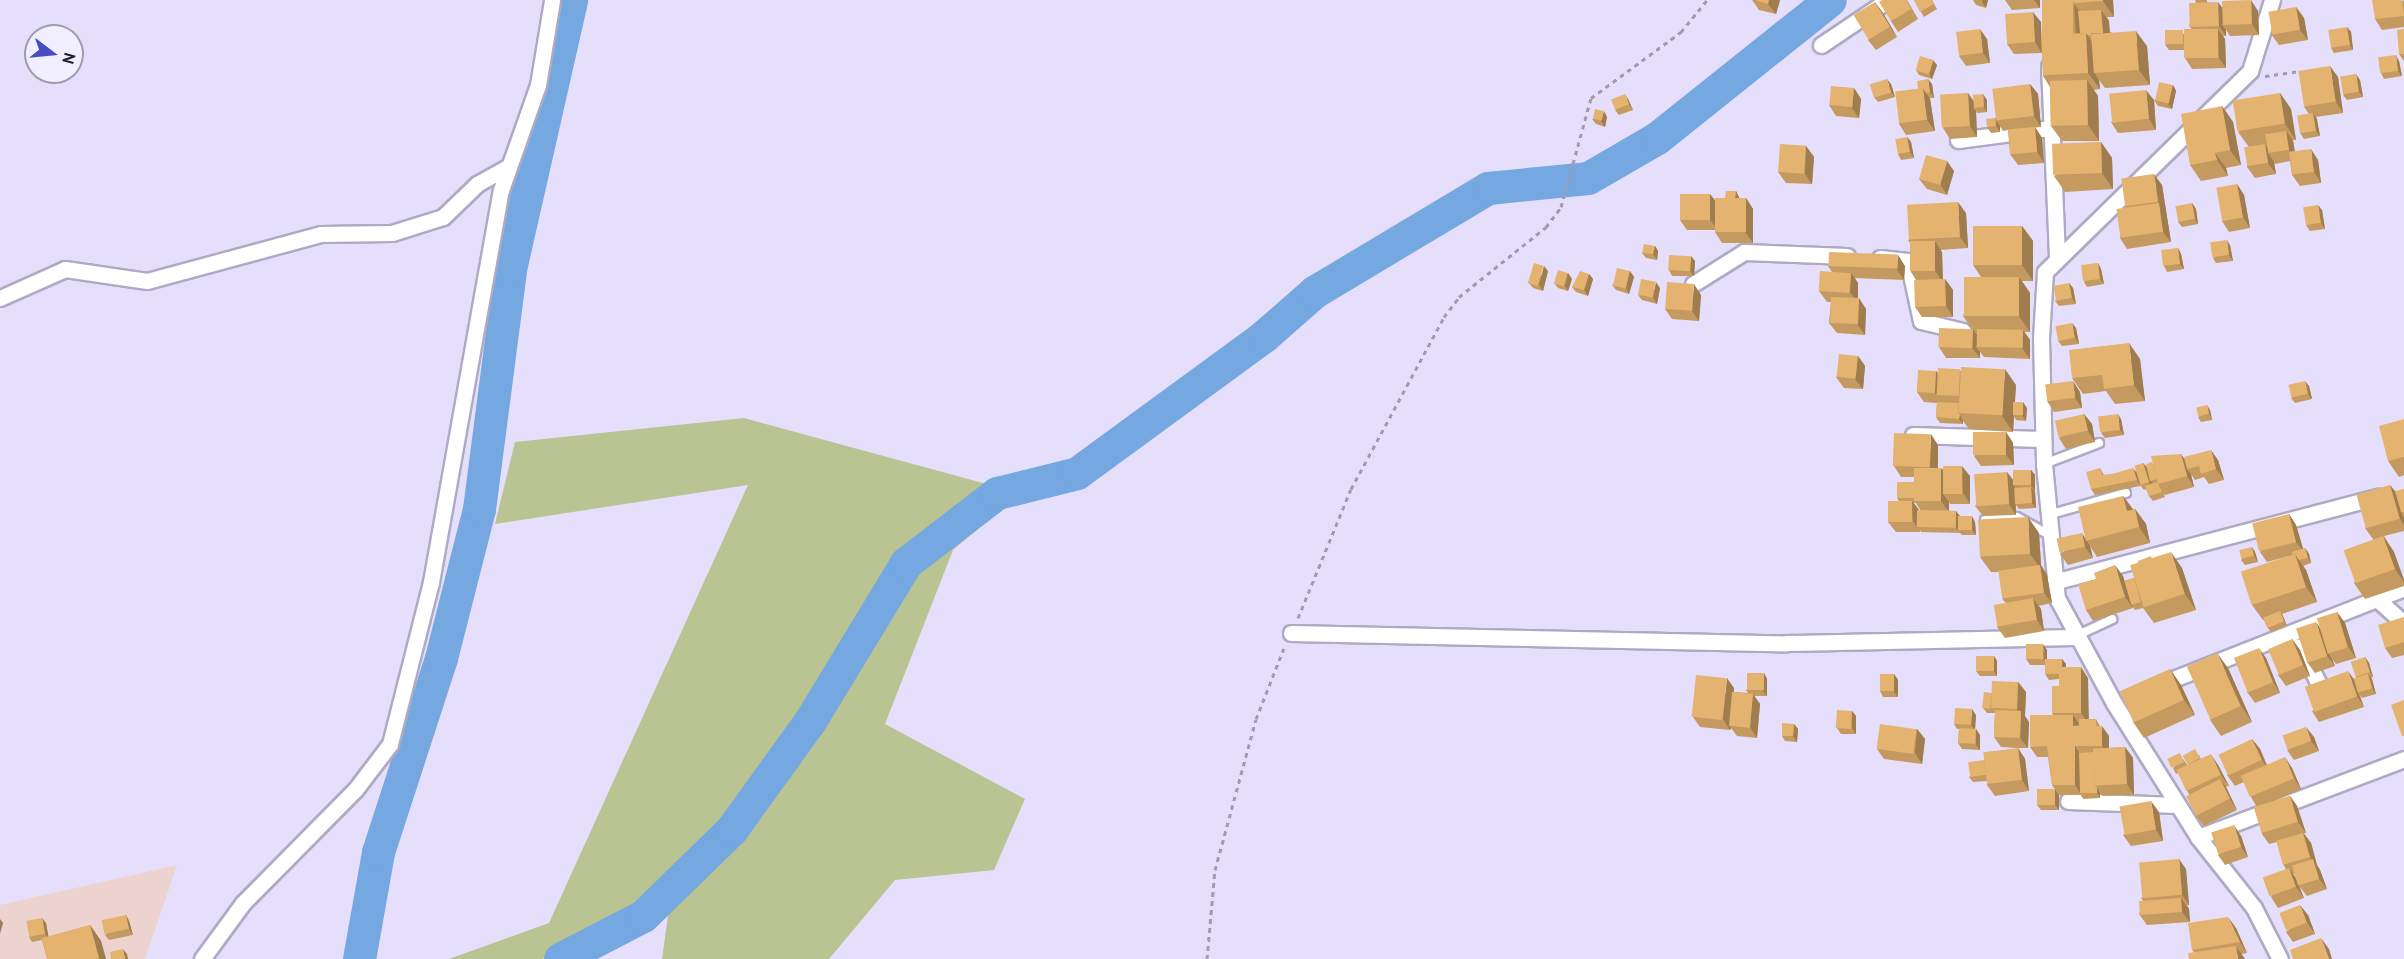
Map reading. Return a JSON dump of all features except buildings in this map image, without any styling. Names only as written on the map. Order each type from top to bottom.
[{"type":"street","points":[[202,959],[243,903],[355,790],[390,744],[431,582],[508,167],[538,85],[552,0]]},
{"type":"street","points":[[1821,45],[1888,0]]},
{"type":"street","points":[[2272,0],[2259,52],[2243,79],[2056,256],[2042,283],[2035,337],[2053,582],[2074,637],[2198,837],[2254,908],[2280,959]]},
{"type":"street","points":[[2049,51],[2056,256]]},
{"type":"street","points":[[1958,140],[2051,128]]},
{"type":"street","points":[[0,297],[65,269],[147,281],[321,234],[392,233],[443,217],[477,184],[508,167]]},
{"type":"street","points":[[1693,285],[1737,256],[1759,250],[1900,259],[1913,269],[1916,312],[1921,321],[1982,334]]},
{"type":"street","points":[[1909,435],[2042,439]]},
{"type":"street","points":[[2053,582],[2393,494]]},
{"type":"street","points":[[2114,703],[2267,640],[2404,588]]},
{"type":"street","points":[[2377,599],[2404,623]]},
{"type":"street","points":[[1291,633],[1787,643],[2074,637]]},
{"type":"street","points":[[2267,640],[2300,648],[2320,686]]},
{"type":"street","points":[[2198,837],[2404,759]]},
{"type":"street","points":[[2068,801],[2177,805]]},
{"type":"lane","points":[[2044,464],[2099,443]]},
{"type":"lane","points":[[2047,515],[2126,493]]},
{"type":"lane","points":[[1985,520],[2017,517],[2049,535]]},
{"type":"lane","points":[[2074,637],[2112,619]]},
{"type":"path","points":[[1208,959],[1215,870],[1256,719],[1351,489],[1444,317],[1459,297],[1546,226],[1561,207],[1591,98],[1681,32],[1707,0]]},
{"type":"path","points":[[2243,79],[2301,71]]},
{"type":"shaded area","points":[[177,865],[145,959],[0,959],[0,905]]},
{"type":"green space","points":[[744,418],[1020,493],[953,550],[885,724],[1025,799],[994,870],[895,880],[829,959],[662,959],[669,908],[542,959],[449,959],[549,923],[748,485],[495,524],[515,442]]},
{"type":"waterway","points":[[359,959],[378,852],[441,658],[479,509],[510,269],[571,0]]},
{"type":"waterway","points":[[560,959],[643,916],[732,829],[810,721],[906,563],[997,493],[1077,473],[1264,336],[1314,292],[1488,188],[1588,178],[1657,138],[1830,0]]}]
